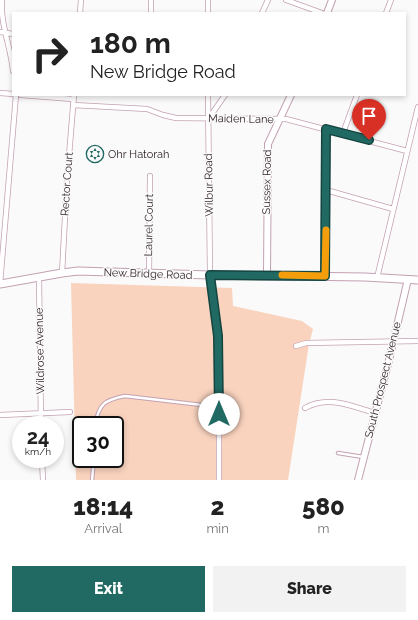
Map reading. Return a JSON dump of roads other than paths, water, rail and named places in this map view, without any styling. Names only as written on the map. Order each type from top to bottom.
[{"type":"main road","name":"New Bridge Road","points":[[0,284],[62,273],[78,272],[325,276],[418,280]]},
{"type":"street","points":[[2,0],[3,32],[9,45],[12,64]]},
{"type":"street","points":[[80,12],[81,0]]},
{"type":"street","points":[[150,0],[152,12]]},
{"type":"street","points":[[208,0],[208,12]]},
{"type":"street","points":[[262,12],[268,0]]},
{"type":"street","points":[[286,0],[319,12]]},
{"type":"street","points":[[327,12],[332,0]]},
{"type":"street","points":[[386,12],[391,0]]},
{"type":"street","points":[[0,93],[12,94]]},
{"type":"street","points":[[0,284],[16,96]]},
{"type":"street","points":[[47,96],[73,97]]},
{"type":"street","name":"Wilbur Road","points":[[208,96],[210,275],[218,336],[219,480]]},
{"type":"street","points":[[209,118],[224,96]]},
{"type":"street","name":"Sussex Road","points":[[267,275],[267,151],[270,137],[290,96]]},
{"type":"street","points":[[343,133],[357,96]]},
{"type":"street","name":"Rector Court","points":[[62,273],[73,97]]},
{"type":"street","name":"Maiden Lane","points":[[73,105],[147,109],[170,117],[291,120],[407,151]]},
{"type":"street","points":[[377,278],[418,107]]},
{"type":"street","points":[[325,276],[326,129]]},
{"type":"street","name":"Laurel Court","points":[[149,274],[150,176]]},
{"type":"street","points":[[326,190],[393,209]]},
{"type":"street","name":"Wildrose Avenue","points":[[39,277],[40,416]]},
{"type":"street","name":"South Prospect Avenue","points":[[358,480],[394,341],[408,279]]},
{"type":"street","points":[[296,346],[306,343],[418,341]]},
{"type":"street","points":[[305,408],[316,403],[331,401],[375,413]]},
{"type":"street","points":[[0,415],[70,412]]},
{"type":"street","points":[[42,468],[43,480]]},
{"type":"lane","points":[[97,416],[103,404],[114,398],[125,396],[219,407]]},
{"type":"lane","points":[[338,453],[364,458]]},
{"type":"lane","points":[[92,480],[93,468]]},
{"type":"place","name":"Ohr Hatorah","points":[[95,154]]}]
